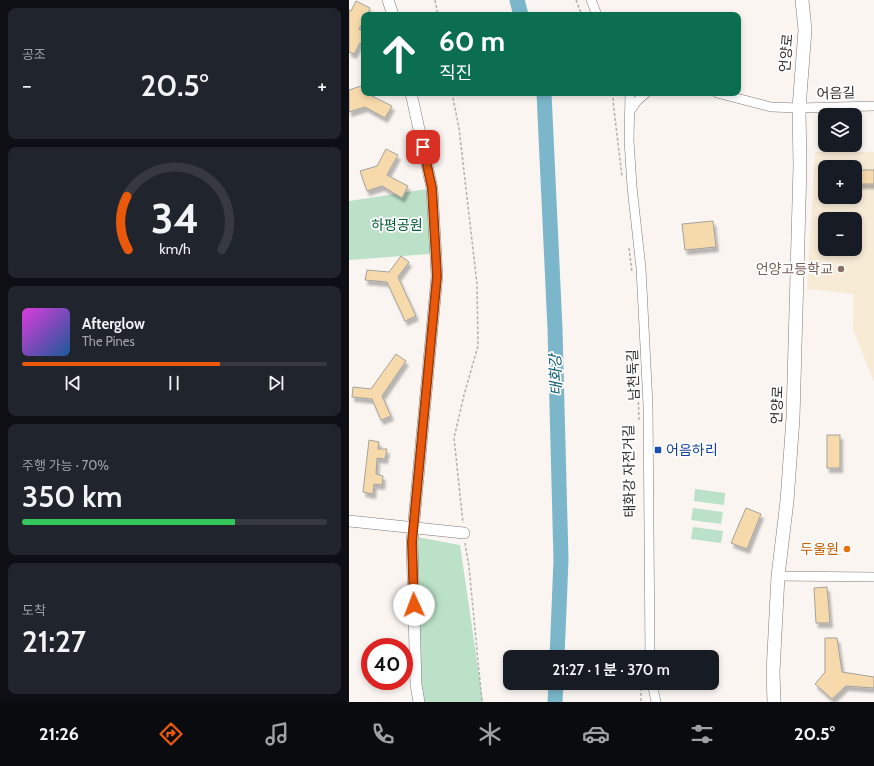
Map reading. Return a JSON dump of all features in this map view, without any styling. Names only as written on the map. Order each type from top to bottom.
[{"type":"main road","name":"언양로","points":[[774,702],[773,672],[778,576],[787,502],[793,418],[800,166],[799,108],[805,30],[802,0]]},
{"type":"street","points":[[388,0],[392,12]]},
{"type":"street","points":[[591,0],[596,12]]},
{"type":"street","points":[[412,96],[432,188],[437,276],[412,542],[416,677],[419,702]]},
{"type":"street","name":"남천둑길","points":[[630,96],[629,140],[632,187],[641,268],[648,405],[650,650]]},
{"type":"street","points":[[630,111],[643,96]]},
{"type":"street","points":[[729,96],[771,107],[799,108]]},
{"type":"street","name":"어음길","points":[[799,108],[874,106]]},
{"type":"street","points":[[349,521],[464,533]]},
{"type":"street","points":[[778,576],[874,577]]},
{"type":"street","points":[[653,690],[656,702]]},
{"type":"path","points":[[435,0],[437,12]]},
{"type":"path","points":[[576,0],[581,12]]},
{"type":"path","points":[[453,96],[459,128],[477,284],[478,346],[454,438],[469,567],[482,702]]},
{"type":"path","points":[[614,96],[622,176]]},
{"type":"path","points":[[629,246],[632,277]]},
{"type":"path","name":"태화강 자전거길","points":[[638,390],[639,421]]},
{"type":"path","points":[[641,690],[641,702]]},
{"type":"shaded area","name":"언양고등학교","points":[[815,152],[874,152],[874,382],[853,329],[854,294],[807,289]]},
{"type":"green space","name":"하평공원","points":[[427,189],[436,244],[429,254],[349,260],[349,201]]},
{"type":"green space","points":[[695,489],[725,493],[724,505],[694,501]]},
{"type":"green space","points":[[693,508],[723,512],[721,524],[691,520]]},
{"type":"green space","points":[[693,527],[723,531],[721,543],[691,539]]},
{"type":"green space","points":[[417,537],[460,545],[483,702],[423,702],[420,685]]},
{"type":"building","points":[[356,1],[370,8],[368,12],[361,12],[361,25],[359,29],[361,30],[361,44],[354,54],[349,52],[349,10],[351,11]]},
{"type":"building","points":[[361,86],[361,96],[372,96],[392,106],[385,118],[365,107],[349,112],[349,90]]},
{"type":"building","points":[[386,149],[398,155],[387,175],[408,186],[402,198],[382,186],[367,191],[360,171],[377,166]]},
{"type":"building","points":[[862,170],[874,170],[874,184],[862,184]]},
{"type":"building","points":[[713,221],[716,247],[685,250],[682,224]]},
{"type":"building","points":[[401,256],[409,262],[398,277],[416,316],[405,321],[387,282],[365,280],[367,270],[389,272]]},
{"type":"building","points":[[396,354],[406,361],[382,396],[391,416],[381,420],[372,399],[352,397],[353,387],[371,389]]},
{"type":"building","points":[[827,435],[840,435],[840,468],[827,468]]},
{"type":"building","points":[[369,440],[379,442],[378,449],[387,449],[385,459],[377,458],[376,474],[383,476],[382,485],[374,484],[373,494],[363,492]]},
{"type":"building","points":[[746,508],[761,514],[747,549],[731,543]]},
{"type":"building","points":[[827,587],[830,623],[816,623],[814,588]]},
{"type":"building","points":[[825,638],[837,638],[842,672],[874,677],[874,688],[846,686],[832,699],[815,684],[825,672]]},
{"type":"waterway","name":"태화강","points":[[517,0],[520,12]]},
{"type":"waterway","name":"태화강","points":[[544,96],[555,329],[561,560],[557,650]]},
{"type":"waterway","name":"태화강","points":[[555,702],[556,690]]},
{"type":"place","name":"언양고등학교","points":[[841,269]]},
{"type":"place","name":"어음하리","points":[[658,450]]},
{"type":"place","name":"두울원","points":[[847,549]]},
{"type":"route","points":[[414,605],[412,542],[437,276],[432,188],[423,147]]}]
